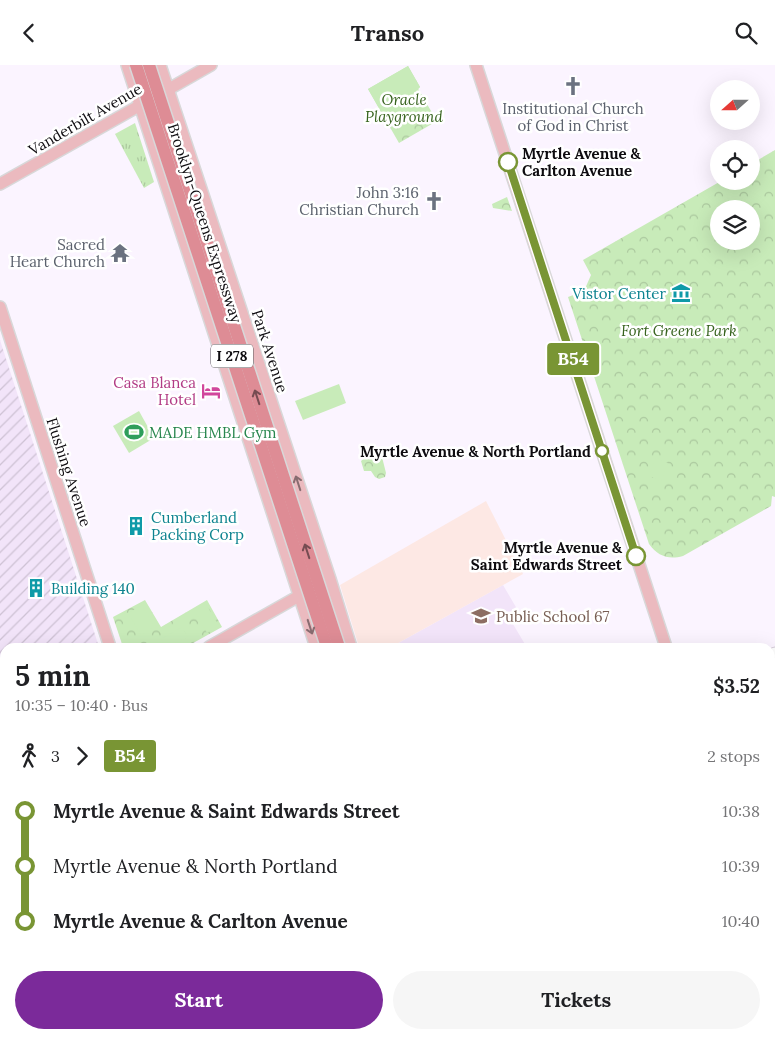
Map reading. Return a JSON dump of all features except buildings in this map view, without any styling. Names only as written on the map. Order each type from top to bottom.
[{"type":"highway","name":"Brooklyn-Queens Expressway","points":[[136,65],[325,643]]},
{"type":"highway","name":"Brooklyn-Queens Expressway","points":[[149,65],[338,643]]},
{"type":"main road","points":[[127,65],[315,643]]},
{"type":"main road","name":"Park Avenue","points":[[160,65],[350,643]]},
{"type":"main road","name":"Vanderbilt Avenue","points":[[0,185],[211,65]]},
{"type":"main road","points":[[476,65],[665,643]]},
{"type":"main road","name":"Flushing Avenue","points":[[0,307],[109,643]]},
{"type":"main road","points":[[216,643],[330,579]]},
{"type":"shaded area","points":[[0,340],[98,643],[0,643]]},
{"type":"shaded area","points":[[486,501],[523,574],[398,643],[358,643],[340,585]]},
{"type":"shaded area","name":"Public School 67","points":[[503,585],[520,614],[510,619],[524,643],[398,643]]},
{"type":"green space","name":"Oracle Playground","points":[[408,66],[420,87],[418,89],[437,121],[399,143],[368,89]]},
{"type":"green space","points":[[408,66],[420,87],[418,89],[423,97],[385,119],[368,89]]},
{"type":"green space","points":[[135,123],[154,182],[144,188],[115,134]]},
{"type":"green space","name":"Fort Greene Park","points":[[775,150],[775,497],[772,496],[771,506],[683,556],[664,556],[656,552],[649,544],[568,297],[584,291],[591,275],[583,260],[710,187],[710,190],[760,190],[760,159]]},
{"type":"green space","points":[[507,197],[512,211],[493,208],[492,204]]},
{"type":"green space","points":[[339,384],[346,403],[303,420],[295,401]]},
{"type":"green space","name":"MADE HMBL Gym","points":[[139,411],[154,438],[129,453],[113,426]]},
{"type":"green space","points":[[379,451],[386,473],[385,477],[379,479],[371,471],[364,471],[361,461],[366,457],[374,457],[376,452]]},
{"type":"green space","points":[[656,458],[668,463],[661,481],[649,476]]},
{"type":"green space","points":[[145,600],[161,627],[207,600],[222,627],[193,643],[122,643],[113,617]]},
{"type":"green space","points":[[206,604],[219,626],[207,633],[195,611]]},
{"type":"green space","points":[[142,605],[154,627],[141,635],[128,613]]},
{"type":"green space","points":[[182,627],[188,637],[175,643],[164,643],[161,639]]},
{"type":"bus line","name":"B54","points":[[508,162],[636,556]]},
{"type":"place","name":"Institutional Church of God in Christ","points":[[573,86]]},
{"type":"place","name":"Myrtle Avenue & Carlton Avenue","points":[[508,162]]},
{"type":"place","name":"John 3:16 Christian Church","points":[[434,201]]},
{"type":"place","name":"Sacred Heart Church","points":[[120,253]]},
{"type":"place","name":"Vistor Center","points":[[681,293]]},
{"type":"place","name":"Casa Blanca Hotel","points":[[211,391]]},
{"type":"place","name":"MADE HMBL Gym","points":[[134,432]]},
{"type":"place","name":"Myrtle Avenue & North Portland","points":[[602,451]]},
{"type":"place","name":"Cumberland Packing Corp","points":[[136,526]]},
{"type":"place","name":"Myrtle Avenue & Saint Edwards Street","points":[[636,556]]},
{"type":"place","name":"Building 140","points":[[36,588]]},
{"type":"place","name":"Public School 67","points":[[481,616]]}]
